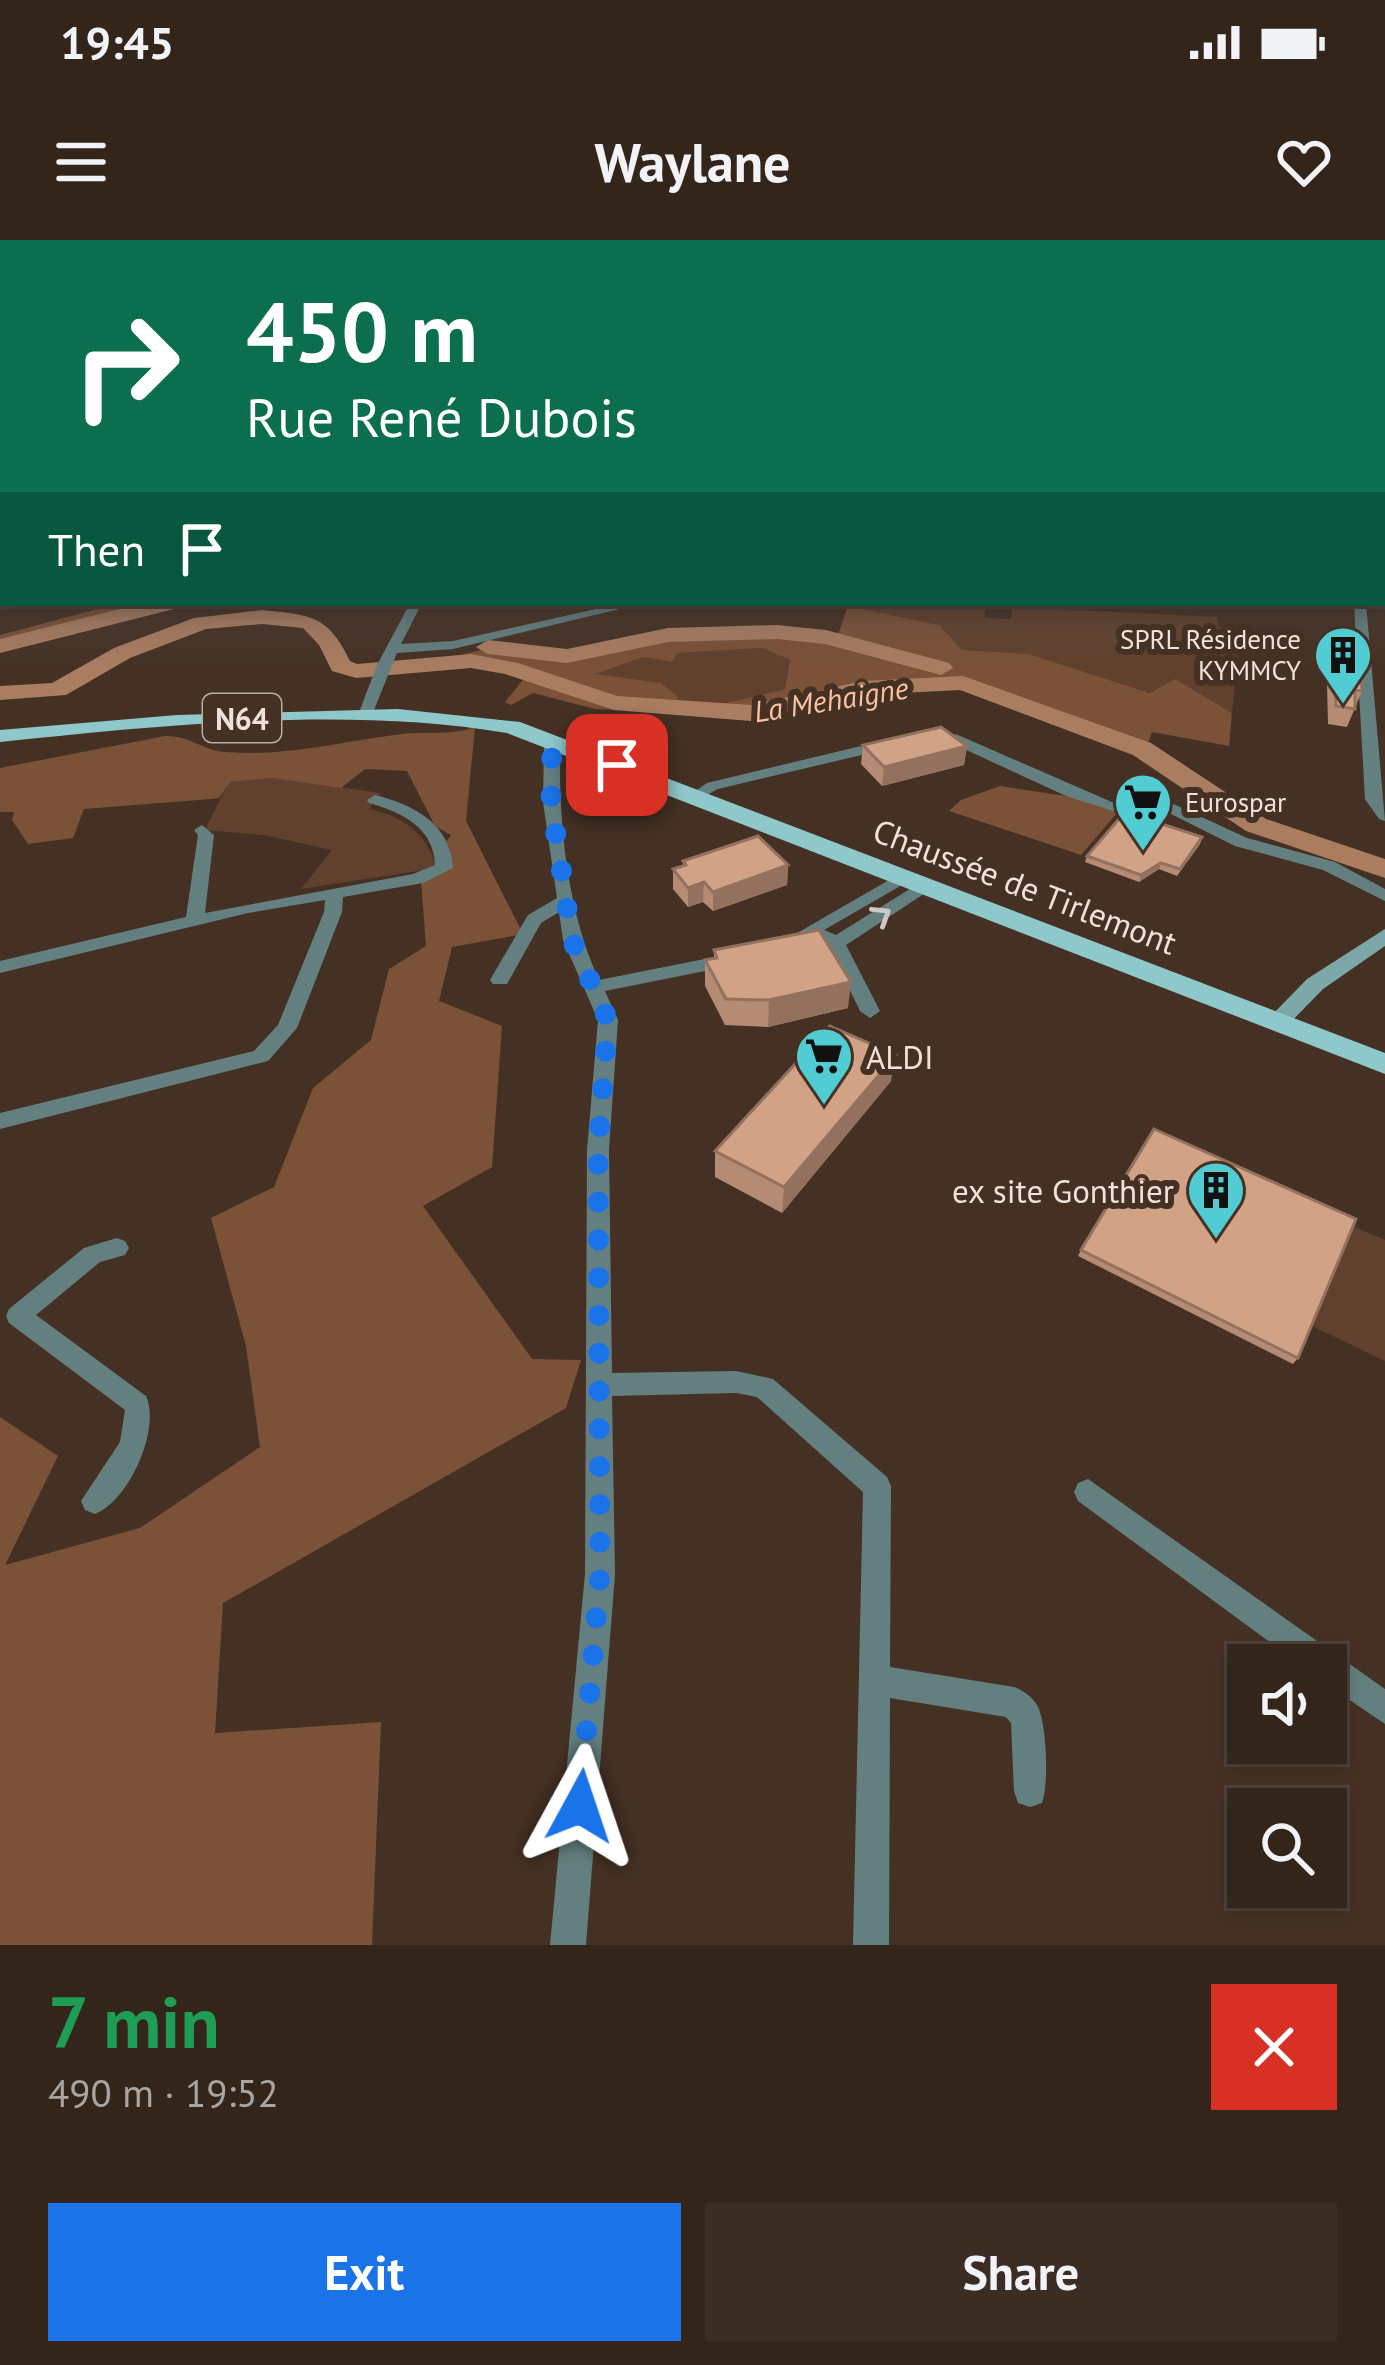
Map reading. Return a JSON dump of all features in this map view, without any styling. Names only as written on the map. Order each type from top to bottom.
[{"type":"main road","name":"Chaussée de Tirlemont","points":[[365,715],[484,722],[560,742],[1385,1064]]},
{"type":"main road","name":"N64","points":[[0,736],[121,723],[365,715]]},
{"type":"main road","points":[[1277,1023],[1315,984],[1385,935]]},
{"type":"street","points":[[365,715],[385,662],[414,606]]},
{"type":"street","points":[[385,662],[626,606]]},
{"type":"street","points":[[1360,606],[1372,799],[1385,816]]},
{"type":"street","points":[[922,735],[953,738],[1072,793],[1113,806]]},
{"type":"street","points":[[696,796],[713,786],[903,740]]},
{"type":"street","points":[[560,742],[552,747],[551,802],[572,940],[608,1020],[598,1150],[600,1574],[568,1945]]},
{"type":"street","points":[[0,968],[195,920],[428,876],[444,868],[446,861],[433,831],[397,805],[375,800]]},
{"type":"street","points":[[1167,806],[1241,842],[1329,866],[1385,896]]},
{"type":"street","points":[[195,920],[206,835],[202,830]]},
{"type":"street","points":[[595,987],[765,951],[915,882]]},
{"type":"street","points":[[836,944],[915,882]]},
{"type":"street","points":[[0,1121],[261,1056],[287,1028],[333,913],[334,894]]},
{"type":"street","points":[[500,980],[534,919],[566,900]]},
{"type":"street","points":[[817,931],[836,944],[869,1010]]},
{"type":"street","points":[[94,1501],[122,1468],[138,1426],[137,1403],[9,1324],[92,1255],[117,1248]]},
{"type":"street","points":[[602,1385],[736,1382],[764,1388],[877,1486],[871,1945]]},
{"type":"street","points":[[1088,1492],[1385,1708]]},
{"type":"street","points":[[874,1680],[1014,1703],[1026,1717],[1030,1792]]},
{"type":"shaded area","points":[[109,606],[169,606],[0,651],[0,635]]},
{"type":"shaded area","points":[[848,606],[984,606],[985,618],[1011,619],[1012,607],[1217,617],[1218,627],[1240,631],[1232,713],[1175,680],[1151,693],[1029,654],[961,650],[939,625]]},
{"type":"shaded area","points":[[848,606],[939,625],[962,650],[1029,654],[1150,693],[1175,679],[1232,713],[1229,746],[1152,732],[1147,746],[1125,748],[964,690],[906,686],[760,716],[595,709],[533,693],[511,705],[505,702],[527,675],[471,661],[418,665],[502,645],[567,656],[664,632],[785,630],[837,637]],"holes":[[[762,648],[790,660],[785,689],[708,707],[678,703],[677,696],[661,683],[595,674],[643,657],[672,662],[677,653]]]},
{"type":"shaded area","points":[[762,648],[790,660],[785,689],[708,707],[678,703],[592,674],[643,657],[671,662],[676,653]]},
{"type":"shaded area","points":[[475,727],[466,821],[523,934],[452,947],[439,1001],[502,1026],[492,1167],[423,1206],[532,1359],[581,1360],[566,1408],[223,1603],[215,1733],[381,1722],[372,1945],[0,1945],[0,1417],[58,1456],[5,1565],[140,1528],[260,1447],[246,1346],[211,1218],[274,1187],[313,1088],[371,1040],[389,969],[426,946],[421,881],[438,873],[442,847],[451,835],[435,826],[407,771],[365,769],[341,788],[272,778],[230,782],[219,798],[84,809],[73,838],[28,844],[12,820],[14,812],[0,812],[0,768],[165,736],[218,751],[248,753]]},
{"type":"shaded area","points":[[272,778],[381,793],[369,809],[412,828],[437,868],[301,889],[332,850],[264,835],[205,830],[229,782]]},
{"type":"shaded area","points":[[1000,786],[1072,797],[1118,812],[1081,855],[949,811],[961,800]]},
{"type":"shaded area","points":[[1352,1226],[1385,1240],[1385,1361],[1310,1325]]},
{"type":"building","points":[[1334,667],[1361,671],[1362,691],[1355,690],[1355,709],[1336,706]]},
{"type":"building","points":[[941,727],[967,746],[884,767],[863,745]]},
{"type":"building","name":"Eurospar","points":[[1125,812],[1202,837],[1180,869],[1161,863],[1141,875],[1087,856]]},
{"type":"building","points":[[758,836],[788,865],[713,892],[704,882],[688,888],[673,869],[686,865],[683,861]]},
{"type":"building","points":[[819,930],[851,982],[769,1000],[726,999],[705,960],[717,958],[714,950]]},
{"type":"building","name":"ALDI","points":[[830,1026],[896,1055],[784,1187],[715,1151]]},
{"type":"building","name":"ex site Gonthier","points":[[1154,1129],[1356,1219],[1298,1358],[1081,1250]]},
{"type":"waterway","name":"La Mehaigne","points":[[0,646],[158,606]]},
{"type":"waterway","name":"La Mehaigne","points":[[0,693],[57,690],[122,653],[202,623],[262,617],[310,622],[330,643],[340,666],[356,671],[471,661],[510,668],[614,703],[751,713],[863,688],[963,683],[1142,749],[1256,825],[1385,869]]},
{"type":"waterway","name":"La Mehaigne","points":[[488,647],[567,656],[668,635],[777,632],[826,637],[941,668]]},
{"type":"place","name":"SPRL Résidence KYMMCY","points":[[1343,706]]},
{"type":"place","name":"Eurospar","points":[[1143,853]]},
{"type":"place","name":"ALDI","points":[[824,1107]]},
{"type":"place","name":"ex site Gonthier","points":[[1216,1241]]},
{"type":"route","points":[[580,1806],[600,1574],[598,1150],[608,1020],[572,940],[551,802],[552,747],[560,742],[617,765]]}]
